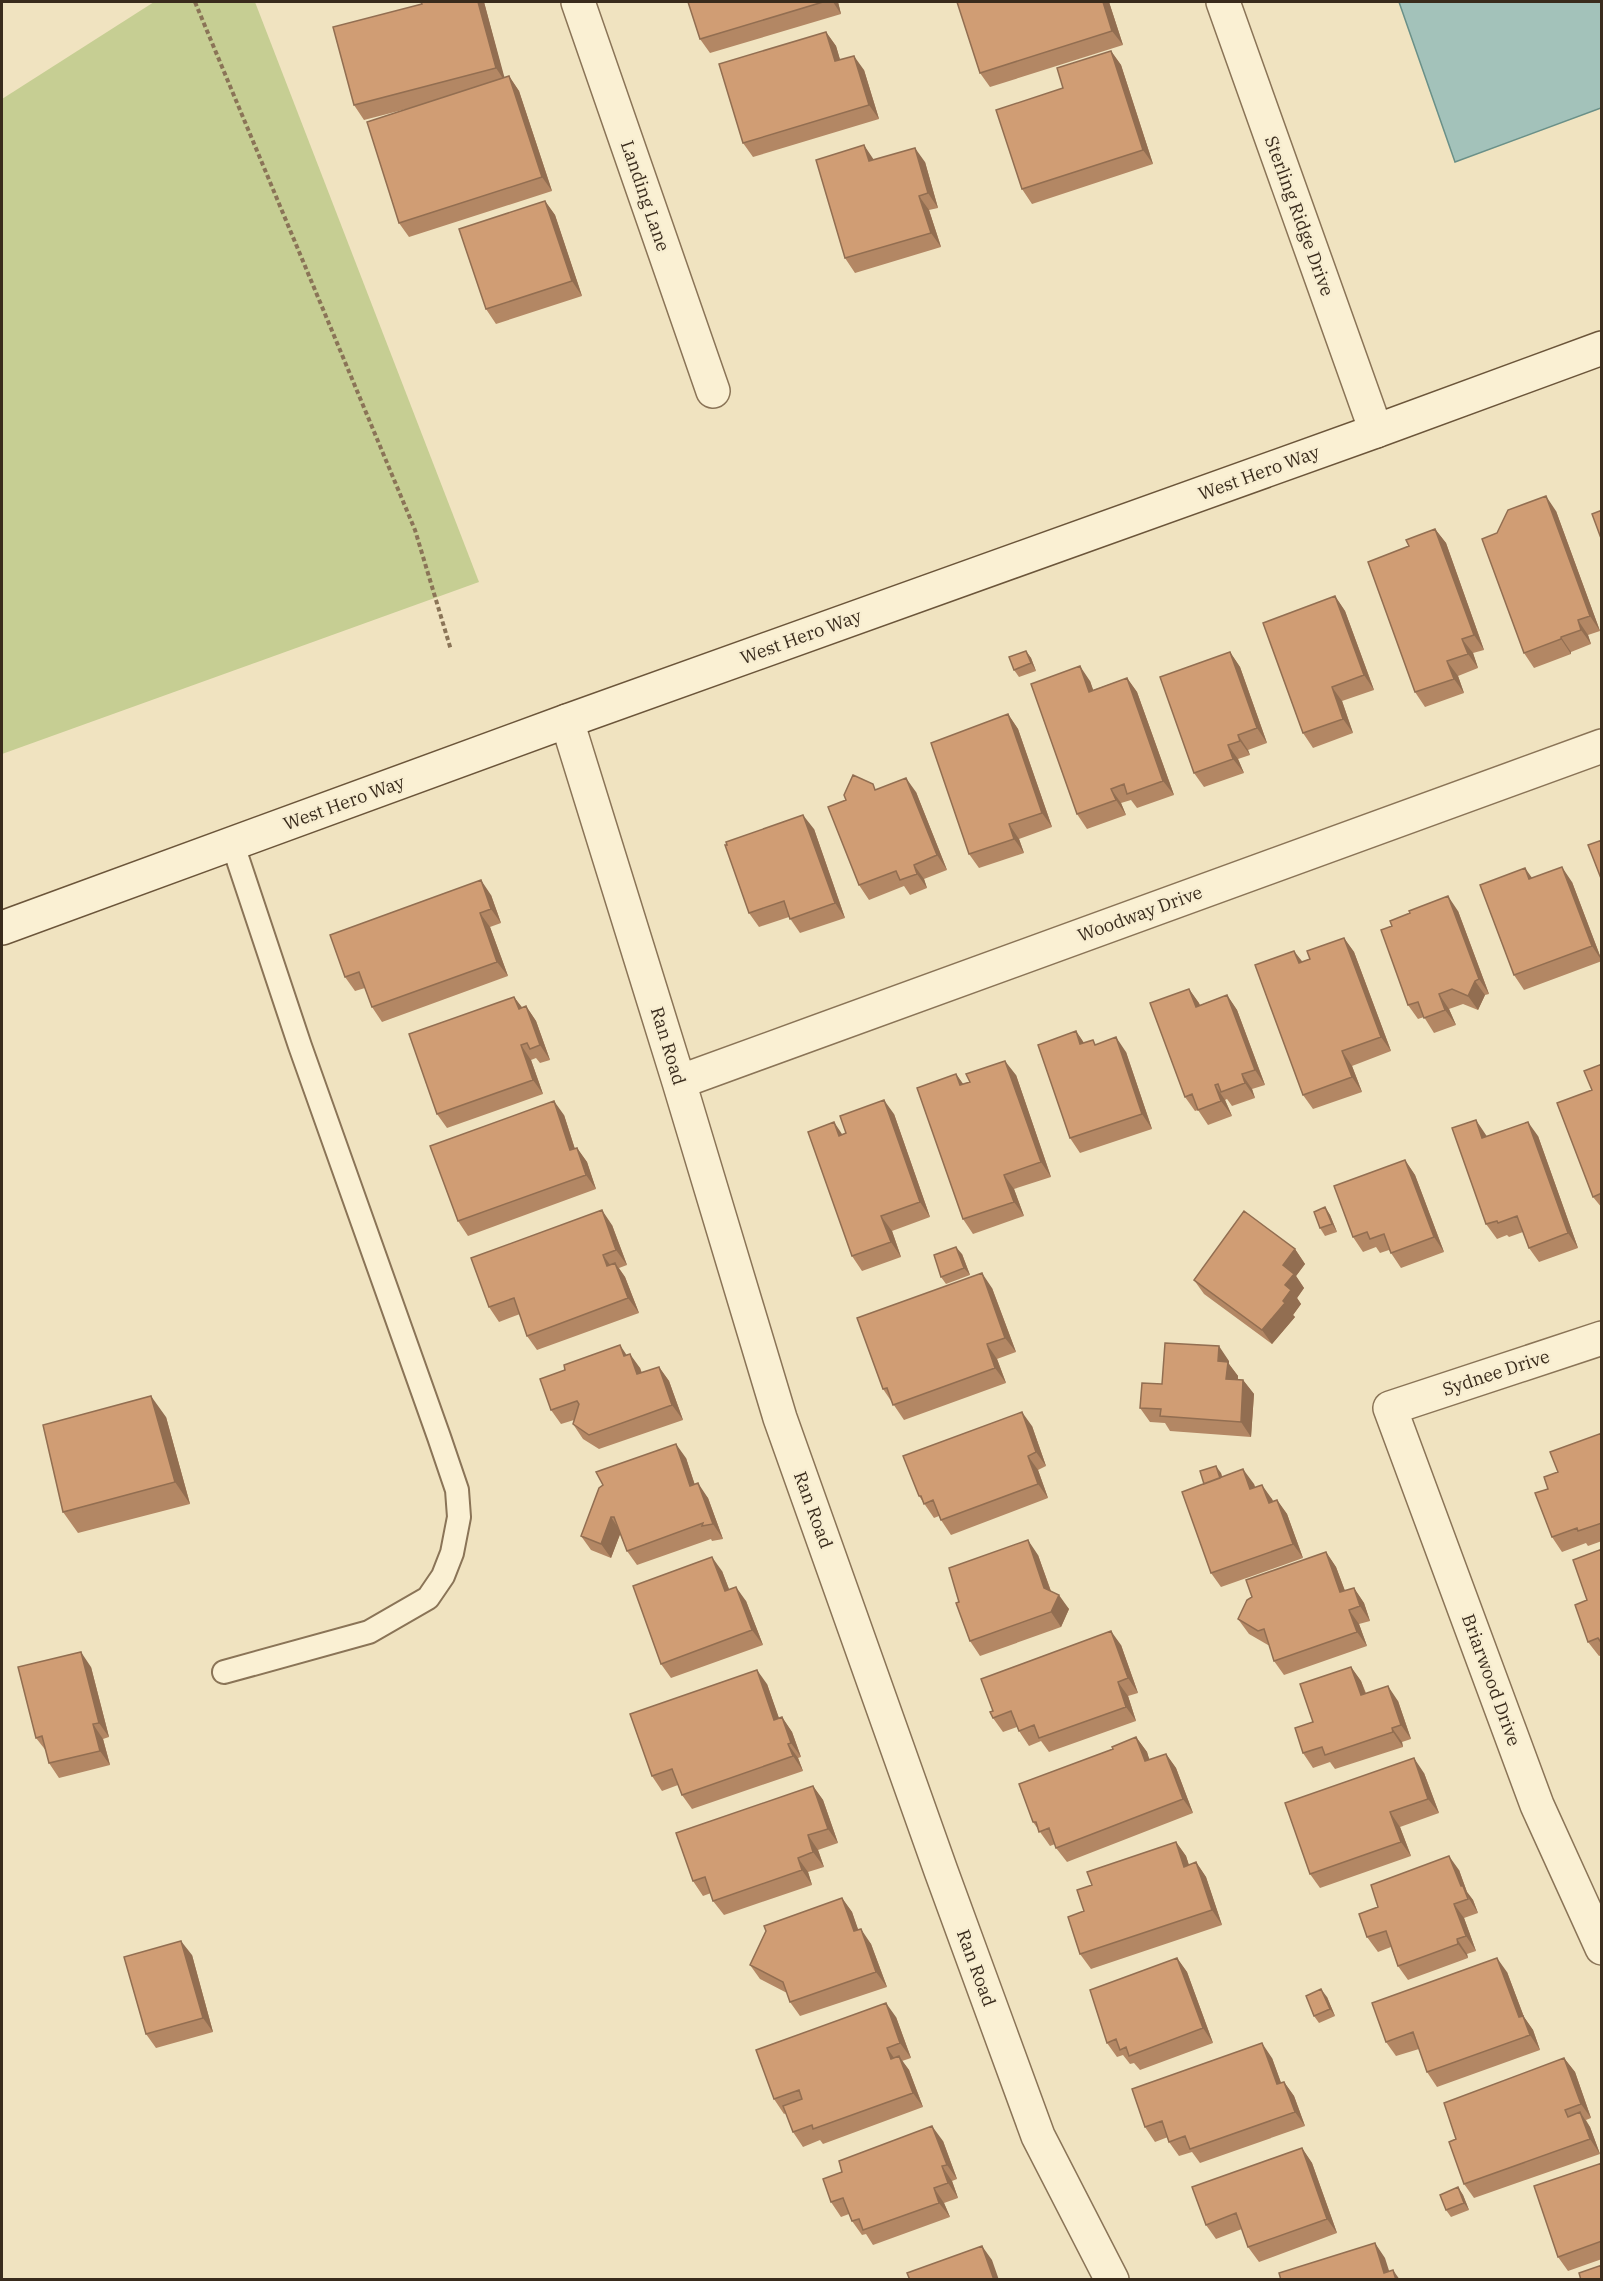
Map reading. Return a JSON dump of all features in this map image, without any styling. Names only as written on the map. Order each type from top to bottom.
[{"type":"street","name":"Landing Lane","points":[[578,2],[713,391]]},
{"type":"street","name":"Sterling Ridge Drive","points":[[1223,2],[1376,431]]},
{"type":"street","name":"West Hero Way","points":[[2,927],[1602,348]]},
{"type":"street","name":"Ran Road","points":[[567,721],[680,1082],[780,1418],[1038,2136],[1112,2280]]},
{"type":"street","name":"Woodway Drive","points":[[680,1082],[1602,746]]},
{"type":"street","name":"Sydnee Drive","points":[[1390,1408],[1602,1338]]},
{"type":"street","name":"Briarwood Drive","points":[[1390,1408],[1537,1805],[1602,1948]]},
{"type":"lane","points":[[224,1672],[369,1632],[428,1598],[452,1553],[459,1517],[457,1491],[439,1437],[304,1057],[232,844]]},
{"type":"path","points":[[195,2],[415,530],[451,650]]},
{"type":"green space","points":[[154,2],[255,2],[479,582],[2,754],[2,99]]},
{"type":"water","points":[[1399,2],[1601,2],[1601,108],[1455,162]]},
{"type":"building","points":[[421,2],[478,2],[496,68],[354,105],[333,27],[422,4]]},
{"type":"building","points":[[688,2],[823,2],[700,39]]},
{"type":"building","points":[[957,2],[1103,2],[1112,31],[980,73]]},
{"type":"building","points":[[826,32],[835,61],[854,56],[869,105],[743,143],[719,64]]},
{"type":"building","points":[[1111,51],[1143,150],[1022,189],[996,110],[1063,88],[1057,68]]},
{"type":"building","points":[[509,76],[542,177],[399,223],[367,122]]},
{"type":"building","points":[[864,145],[869,161],[915,148],[928,193],[919,196],[931,233],[845,258],[816,160]]},
{"type":"building","points":[[545,201],[572,281],[486,309],[459,229]]},
{"type":"building","points":[[1546,496],[1590,616],[1578,620],[1581,630],[1524,653],[1482,539],[1497,533],[1508,510]]},
{"type":"building","points":[[1602,510],[1602,541],[1592,514]]},
{"type":"building","points":[[1435,529],[1474,635],[1462,639],[1468,654],[1447,661],[1454,679],[1415,692],[1368,562],[1409,546],[1406,540]]},
{"type":"building","points":[[1335,596],[1364,675],[1332,687],[1343,719],[1303,733],[1263,623]]},
{"type":"building","points":[[1026,651],[1031,663],[1014,670],[1009,657]]},
{"type":"building","points":[[1230,652],[1257,728],[1238,735],[1240,741],[1228,745],[1233,759],[1194,773],[1160,677]]},
{"type":"building","points":[[1080,666],[1089,692],[1127,678],[1163,781],[1127,794],[1124,784],[1111,789],[1116,800],[1077,814],[1031,684]]},
{"type":"building","points":[[1008,714],[1042,813],[1009,824],[1014,839],[969,854],[931,743]]},
{"type":"building","points":[[853,775],[873,784],[875,790],[906,778],[937,855],[914,865],[917,874],[900,880],[896,871],[859,885],[828,807],[846,800],[844,795]]},
{"type":"building","points":[[803,815],[835,903],[790,919],[784,901],[749,913],[725,845],[727,845],[726,842]]},
{"type":"building","points":[[1602,840],[1602,881],[1588,845]]},
{"type":"building","points":[[1562,867],[1592,946],[1514,975],[1480,885],[1525,868],[1529,879]]},
{"type":"building","points":[[481,880],[491,909],[480,913],[497,962],[372,1007],[359,972],[345,977],[330,935]]},
{"type":"building","points":[[1448,896],[1479,979],[1475,981],[1468,996],[1452,989],[1439,994],[1445,1010],[1424,1018],[1418,1002],[1408,1005],[1381,930],[1392,926],[1390,921],[1410,913],[1409,911]]},
{"type":"building","points":[[1344,938],[1381,1037],[1342,1051],[1352,1077],[1303,1095],[1255,965],[1294,951],[1299,963],[1310,959],[1307,951]]},
{"type":"building","points":[[1189,989],[1196,1007],[1227,995],[1255,1070],[1242,1074],[1245,1083],[1221,1092],[1218,1084],[1215,1085],[1221,1101],[1198,1110],[1192,1094],[1185,1097],[1150,1003]]},
{"type":"building","points":[[514,997],[519,1009],[526,1006],[540,1045],[530,1049],[527,1043],[521,1045],[533,1080],[437,1114],[409,1034]]},
{"type":"building","points":[[1076,1031],[1080,1044],[1093,1040],[1095,1045],[1116,1037],[1142,1114],[1070,1138],[1038,1045]]},
{"type":"building","points":[[1005,1061],[1041,1162],[1004,1175],[1014,1202],[963,1219],[917,1088],[956,1074],[960,1085],[970,1082],[966,1074]]},
{"type":"building","points":[[1602,1064],[1602,1193],[1593,1197],[1557,1103],[1592,1090],[1584,1071]]},
{"type":"building","points":[[884,1100],[920,1202],[881,1216],[891,1242],[852,1256],[808,1132],[834,1122],[839,1136],[846,1133],[840,1116]]},
{"type":"building","points":[[554,1101],[570,1150],[577,1148],[586,1175],[458,1221],[430,1146]]},
{"type":"building","points":[[1476,1120],[1482,1138],[1528,1122],[1568,1233],[1529,1248],[1517,1216],[1498,1223],[1497,1221],[1486,1224],[1452,1128]]},
{"type":"building","points":[[1405,1160],[1434,1237],[1391,1253],[1384,1234],[1370,1239],[1367,1232],[1353,1237],[1334,1186]]},
{"type":"building","points":[[1325,1207],[1332,1224],[1320,1228],[1314,1212]]},
{"type":"building","points":[[602,1210],[616,1250],[603,1255],[607,1266],[615,1263],[628,1298],[527,1336],[514,1298],[489,1307],[471,1258]]},
{"type":"building","points":[[1244,1211],[1295,1249],[1283,1265],[1294,1274],[1285,1285],[1291,1290],[1283,1301],[1285,1303],[1262,1330],[1194,1280]]},
{"type":"building","points":[[956,1247],[964,1268],[941,1277],[934,1255]]},
{"type":"building","points":[[982,1273],[1005,1338],[987,1344],[995,1368],[893,1405],[887,1388],[883,1389],[857,1318]]},
{"type":"building","points":[[1165,1343],[1219,1346],[1218,1361],[1228,1362],[1226,1379],[1243,1380],[1241,1422],[1160,1416],[1161,1409],[1140,1408],[1142,1383],[1162,1384]]},
{"type":"building","points":[[620,1345],[624,1356],[630,1354],[637,1374],[659,1367],[672,1405],[589,1435],[573,1424],[579,1404],[577,1401],[551,1410],[540,1379],[565,1370],[564,1365]]},
{"type":"building","points":[[151,1396],[175,1482],[63,1512],[43,1425]]},
{"type":"building","points":[[1022,1412],[1036,1452],[1028,1456],[1038,1484],[941,1520],[933,1500],[924,1504],[919,1496],[903,1456]]},
{"type":"building","points":[[1602,1433],[1602,1523],[1578,1531],[1577,1528],[1552,1537],[1535,1493],[1548,1489],[1544,1477],[1558,1472],[1550,1452]]},
{"type":"building","points":[[676,1444],[690,1486],[698,1483],[713,1524],[702,1526],[703,1523],[627,1551],[614,1517],[611,1517],[601,1544],[581,1536],[599,1488],[603,1485],[596,1472]]},
{"type":"building","points":[[1216,1466],[1220,1478],[1204,1484],[1200,1471]]},
{"type":"building","points":[[1243,1469],[1250,1489],[1262,1485],[1269,1503],[1277,1500],[1293,1544],[1211,1573],[1182,1492]]},
{"type":"building","points":[[1028,1540],[1044,1588],[1059,1595],[1051,1612],[970,1641],[956,1603],[959,1602],[949,1568]]},
{"type":"building","points":[[1602,1549],[1602,1640],[1598,1638],[1588,1642],[1575,1605],[1587,1600],[1573,1560]]},
{"type":"building","points":[[1326,1552],[1340,1592],[1354,1588],[1360,1606],[1349,1610],[1357,1632],[1274,1661],[1264,1629],[1258,1631],[1238,1619],[1247,1600],[1252,1597],[1246,1580]]},
{"type":"building","points":[[712,1557],[725,1591],[736,1587],[752,1630],[661,1664],[633,1586]]},
{"type":"building","points":[[1111,1631],[1128,1678],[1118,1682],[1126,1707],[1039,1738],[1034,1725],[1019,1731],[1011,1711],[993,1718],[990,1712],[993,1711],[981,1679]]},
{"type":"building","points":[[81,1652],[99,1723],[93,1724],[100,1751],[49,1763],[42,1736],[36,1738],[18,1667]]},
{"type":"building","points":[[1351,1667],[1361,1695],[1388,1686],[1401,1725],[1392,1728],[1393,1732],[1325,1755],[1322,1747],[1303,1753],[1295,1728],[1313,1722],[1300,1684]]},
{"type":"building","points":[[757,1670],[774,1720],[782,1717],[793,1756],[682,1795],[672,1769],[652,1776],[630,1714]]},
{"type":"building","points":[[1136,1737],[1145,1761],[1166,1754],[1183,1799],[1056,1848],[1049,1828],[1039,1832],[1036,1822],[1033,1822],[1019,1784],[1113,1749],[1112,1747]]},
{"type":"building","points":[[1414,1758],[1428,1799],[1390,1812],[1401,1842],[1310,1874],[1285,1803]]},
{"type":"building","points":[[813,1786],[828,1829],[808,1835],[813,1852],[798,1858],[802,1870],[713,1901],[705,1877],[693,1881],[676,1833]]},
{"type":"building","points":[[1176,1842],[1184,1867],[1196,1862],[1212,1910],[1080,1954],[1068,1917],[1084,1911],[1077,1890],[1092,1885],[1087,1872]]},
{"type":"building","points":[[1449,1856],[1468,1899],[1454,1904],[1466,1936],[1457,1939],[1458,1944],[1398,1966],[1386,1931],[1367,1937],[1359,1914],[1378,1907],[1371,1885]]},
{"type":"building","points":[[842,1898],[854,1931],[861,1929],[876,1972],[790,2002],[783,1982],[750,1965],[766,1931],[764,1926]]},
{"type":"building","points":[[181,1941],[203,2018],[146,2034],[124,1957]]},
{"type":"building","points":[[1177,1958],[1203,2028],[1129,2056],[1126,2047],[1120,2050],[1116,2039],[1107,2043],[1090,1990]]},
{"type":"building","points":[[1497,1958],[1519,2017],[1523,2016],[1530,2035],[1427,2072],[1413,2032],[1386,2042],[1372,2003]]},
{"type":"building","points":[[1321,1989],[1330,2009],[1314,2016],[1306,1996]]},
{"type":"building","points":[[886,2003],[900,2043],[887,2048],[891,2059],[899,2056],[913,2093],[813,2129],[812,2125],[793,2132],[783,2106],[802,2099],[799,2090],[774,2099],[756,2050]]},
{"type":"building","points":[[1262,2043],[1277,2084],[1284,2082],[1295,2112],[1190,2149],[1185,2136],[1169,2142],[1162,2121],[1145,2127],[1132,2089]]},
{"type":"building","points":[[1564,2058],[1581,2104],[1565,2110],[1568,2117],[1580,2112],[1590,2139],[1464,2184],[1449,2142],[1456,2139],[1444,2103]]},
{"type":"building","points":[[932,2126],[947,2165],[942,2166],[948,2183],[934,2188],[939,2203],[863,2230],[859,2219],[852,2221],[843,2198],[831,2202],[823,2179],[842,2172],[839,2161]]},
{"type":"building","points":[[1302,2148],[1327,2219],[1248,2247],[1236,2213],[1206,2225],[1192,2187]]},
{"type":"building","points":[[1602,2163],[1602,2241],[1558,2257],[1534,2186]]},
{"type":"building","points":[[1458,2187],[1464,2203],[1446,2210],[1440,2195]]},
{"type":"building","points":[[1375,2243],[1384,2273],[1393,2270],[1396,2280],[1281,2280],[1279,2273]]},
{"type":"building","points":[[982,2246],[994,2280],[910,2280],[907,2273]]},
{"type":"building","points":[[1602,2265],[1602,2280],[1581,2280],[1579,2273]]}]
